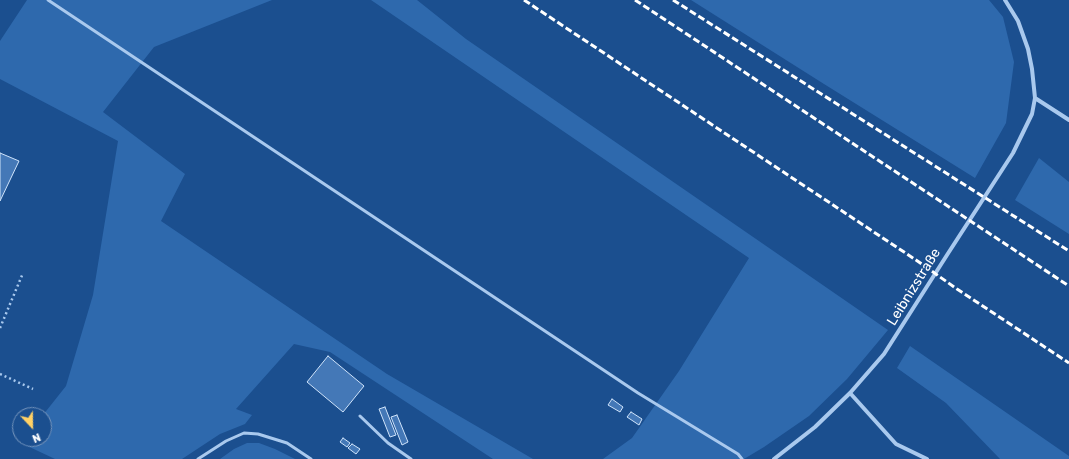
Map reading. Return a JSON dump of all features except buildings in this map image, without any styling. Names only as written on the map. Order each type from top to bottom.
[{"type":"street","name":"Leibnizstraße","points":[[774,459],[815,427],[850,393],[884,354],[1013,152],[1032,114],[1035,98],[1028,49],[1018,21],[1005,0]]},
{"type":"street","points":[[1035,98],[1069,120]]},
{"type":"street","points":[[850,393],[896,444],[927,459]]},
{"type":"lane","points":[[48,0],[638,393],[738,454],[742,459]]},
{"type":"lane","points":[[360,416],[388,443],[411,459]]},
{"type":"lane","points":[[198,459],[226,441],[244,433],[258,434],[287,443],[311,459]]},
{"type":"path","points":[[0,328],[23,273]]},
{"type":"path","points":[[0,374],[33,389]]},
{"type":"shaded area","points":[[27,0],[272,0],[154,47],[103,112],[185,174],[161,221],[387,374],[533,459],[493,459],[330,352],[294,344],[236,409],[252,415],[245,424],[220,434],[182,459],[55,459],[30,447],[52,447],[52,407],[49,407],[66,386],[93,295],[118,141],[0,79],[0,41]]},
{"type":"shaded area","points":[[371,0],[417,0],[466,39],[888,330],[847,379],[809,416],[744,459],[603,459],[632,438],[679,371],[749,258]]},
{"type":"shaded area","points":[[691,0],[989,0],[1003,17],[1014,62],[1006,123],[975,178]]},
{"type":"shaded area","points":[[1039,158],[1069,182],[1069,234],[1015,200]]},
{"type":"shaded area","points":[[910,346],[1069,456],[1069,459],[1000,459],[946,403],[897,368]]},
{"type":"shaded area","points":[[247,443],[259,443],[295,459],[220,459],[234,449]]},
{"type":"railway","points":[[524,0],[1069,363]]},
{"type":"railway","points":[[635,0],[1069,286]]},
{"type":"railway","points":[[673,0],[1069,251]]}]
